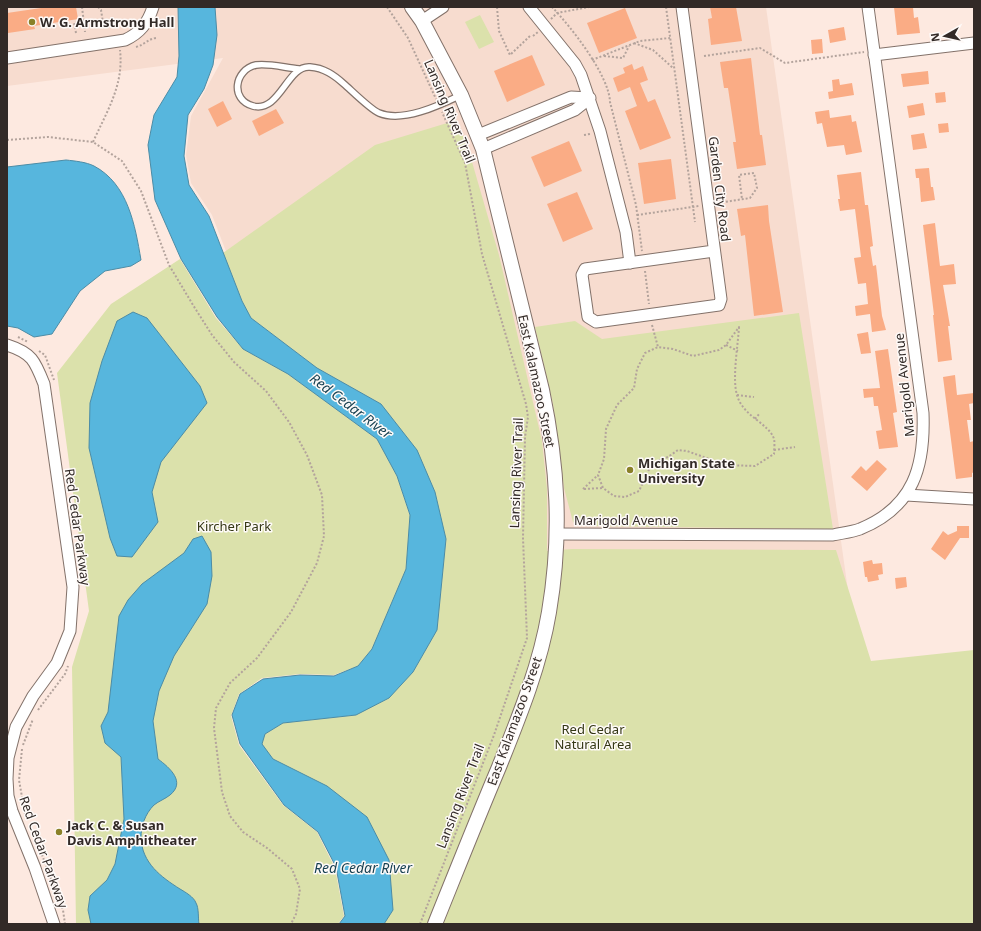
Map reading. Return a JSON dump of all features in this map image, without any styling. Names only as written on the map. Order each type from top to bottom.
[{"type":"street","points":[[7,58],[118,41],[134,36],[147,23],[153,7]]},
{"type":"street","name":"East Kalamazoo Street","points":[[412,7],[422,21],[462,95],[483,149],[550,427],[557,481],[557,534],[549,612],[534,675],[435,924]]},
{"type":"street","points":[[422,21],[443,7]]},
{"type":"street","points":[[529,7],[575,64],[590,98],[626,232],[630,263],[714,251]]},
{"type":"street","name":"Garden City Road","points":[[630,263],[583,271],[582,275],[588,317],[596,322],[719,305],[721,299],[682,7]]},
{"type":"street","name":"Marigold Avenue","points":[[557,534],[833,535],[860,529],[884,516],[906,495],[918,472],[924,442],[923,413],[868,7]]},
{"type":"street","points":[[874,53],[974,43]]},
{"type":"street","points":[[478,135],[570,97],[590,98]]},
{"type":"street","points":[[483,149],[575,110],[590,98]]},
{"type":"street","name":"Red Cedar Parkway","points":[[10,340],[36,362],[44,384],[73,587],[70,631],[57,663],[33,696],[16,727],[8,758],[8,796],[12,811],[38,875],[54,924]]},
{"type":"street","points":[[906,495],[974,500]]},
{"type":"lane","points":[[299,69],[278,96],[264,105],[252,106],[244,101],[238,92],[237,84],[240,76],[244,71],[256,66],[299,69],[308,67],[321,68],[334,76],[379,113],[393,116],[410,114],[462,95]]},
{"type":"path","points":[[82,7],[85,32]]},
{"type":"path","points":[[98,7],[101,10],[104,29]]},
{"type":"path","name":"Lansing River Trail","points":[[387,7],[408,38],[465,163],[482,254],[526,404],[528,417],[525,437],[523,538],[527,638],[494,734],[420,924]]},
{"type":"path","points":[[497,7],[499,31],[510,55],[531,34]]},
{"type":"path","points":[[557,13],[589,7]]},
{"type":"path","points":[[666,7],[695,222]]},
{"type":"path","points":[[76,33],[74,23],[84,21]]},
{"type":"path","points":[[592,60],[640,41],[670,38]]},
{"type":"path","points":[[634,43],[653,50],[674,69]]},
{"type":"path","points":[[603,55],[623,58],[629,45]]},
{"type":"path","points":[[93,142],[113,99],[119,80],[121,63],[119,46]]},
{"type":"path","points":[[704,56],[760,48],[785,63],[874,53]]},
{"type":"path","points":[[7,140],[48,137],[93,142],[122,161],[141,191],[169,265],[192,305],[212,335],[234,362],[266,390],[289,422],[307,456],[322,495],[324,536],[317,562],[290,612],[257,658],[230,683],[216,708],[214,728],[222,792],[230,816],[243,832],[267,848],[292,869],[300,889],[296,914],[290,924]]},
{"type":"path","points":[[598,475],[603,488],[614,496],[625,497],[639,490],[652,463],[668,457],[678,450],[687,451],[726,465],[755,466],[774,454],[774,438],[762,424],[744,410],[736,395],[735,381],[739,327],[726,345],[719,350],[693,356],[673,349],[658,347],[645,353],[637,369],[634,388],[617,405],[606,429],[604,459],[598,475],[583,489],[603,488]]},
{"type":"path","points":[[10,340],[24,339],[30,343]]},
{"type":"path","points":[[726,345],[738,351]]},
{"type":"path","points":[[35,347],[45,355],[53,375],[54,383]]},
{"type":"path","points":[[736,395],[754,397]]},
{"type":"path","points":[[755,419],[760,413]]},
{"type":"path","points":[[774,450],[795,447]]},
{"type":"path","points":[[27,821],[20,794],[19,780],[22,748],[35,715],[65,674],[70,661]]},
{"type":"path","points":[[37,842],[63,910],[66,924]]},
{"type":"shaded area","name":"Michigan State University","points":[[7,7],[766,7],[860,676],[974,924],[357,718],[437,491],[244,298],[212,215],[191,183],[186,155],[191,116],[223,58],[7,86]]},
{"type":"green space","points":[[480,15],[494,42],[479,49],[465,22]]},
{"type":"green space","name":"Red Cedar Natural Area","points":[[457,120],[470,155],[499,255],[542,441],[547,489],[547,551],[572,549],[836,550],[871,661],[974,650],[974,924],[384,924],[393,910],[295,771],[273,759],[261,744],[265,734],[283,723],[356,715],[413,672],[437,630],[446,539],[381,404],[317,368],[251,318],[242,301],[223,253],[375,145]]},
{"type":"green space","name":"Kircher Park","points":[[180,259],[216,318],[243,349],[288,374],[377,439],[397,476],[410,516],[406,569],[372,649],[358,666],[334,675],[300,674],[262,678],[239,694],[231,716],[239,745],[283,805],[317,832],[335,868],[344,916],[338,924],[76,924],[72,667],[89,611],[57,373],[111,304]]},
{"type":"green space","points":[[799,313],[833,529],[581,526],[573,522],[564,488],[553,404],[535,327],[575,321],[602,339]]},
{"type":"water","name":"Red Cedar River","points":[[178,7],[215,7],[217,35],[213,65],[204,89],[188,115],[184,156],[189,185],[209,216],[242,301],[251,318],[317,368],[381,404],[417,450],[435,492],[446,539],[437,630],[413,672],[389,698],[356,715],[283,723],[265,734],[262,744],[273,759],[327,786],[367,817],[389,860],[393,910],[384,924],[339,924],[345,916],[336,867],[318,832],[284,805],[240,744],[232,715],[240,694],[263,679],[300,675],[334,676],[358,666],[372,649],[406,569],[410,515],[397,476],[377,439],[288,374],[243,349],[217,317],[181,259],[155,200],[148,145],[154,115],[177,77],[179,56]]},
{"type":"water","points":[[66,160],[94,166],[106,174],[115,183],[128,207],[136,233],[141,260],[131,266],[105,271],[80,291],[52,334],[34,337],[18,328],[7,326],[7,167]]},
{"type":"water","points":[[133,312],[147,318],[200,386],[207,403],[161,462],[152,492],[158,522],[132,557],[117,556],[110,538],[89,448],[90,403],[102,361],[117,321]]},
{"type":"water","points":[[202,536],[211,552],[212,576],[207,604],[174,656],[159,691],[153,721],[158,759],[171,771],[177,785],[175,790],[170,795],[154,805],[148,812],[143,825],[141,838],[145,855],[154,868],[195,901],[198,908],[199,924],[91,924],[88,910],[90,896],[107,880],[115,864],[124,819],[121,757],[105,743],[101,726],[108,712],[119,616],[128,600],[142,584],[184,553],[193,539]]},
{"type":"building","name":"W. G. Armstrong Hall","points":[[48,7],[76,7],[78,19],[34,26],[35,29],[8,33],[7,13]]},
{"type":"building","points":[[710,7],[736,7],[742,41],[711,45],[708,19],[712,18]]},
{"type":"building","points":[[894,7],[913,7],[914,18],[918,17],[920,33],[897,35]]},
{"type":"building","points":[[625,8],[637,38],[599,53],[587,23]]},
{"type":"building","points":[[844,27],[846,40],[830,43],[828,30]]},
{"type":"building","points":[[822,39],[823,53],[812,54],[811,40]]},
{"type":"building","points":[[532,55],[545,85],[507,102],[494,71]]},
{"type":"building","points":[[751,58],[760,135],[762,135],[766,165],[737,169],[733,142],[736,142],[728,88],[724,88],[720,62]]},
{"type":"building","points":[[632,64],[634,70],[643,66],[648,80],[640,83],[648,102],[655,99],[671,138],[640,150],[625,111],[637,106],[630,87],[618,92],[613,78],[625,73],[623,68]]},
{"type":"building","points":[[928,71],[929,84],[903,87],[901,74]]},
{"type":"building","points":[[839,79],[840,85],[852,83],[854,95],[829,99],[828,92],[833,91],[832,80]]},
{"type":"building","points":[[945,92],[946,102],[936,103],[935,93]]},
{"type":"building","points":[[223,101],[232,119],[217,127],[208,109]]},
{"type":"building","points":[[923,103],[925,115],[909,118],[907,106]]},
{"type":"building","points":[[276,109],[284,123],[259,136],[252,121]]},
{"type":"building","points":[[829,110],[830,118],[851,115],[852,122],[856,121],[862,152],[846,155],[844,145],[827,147],[822,123],[817,124],[815,112]]},
{"type":"building","points":[[948,123],[949,132],[939,133],[938,124]]},
{"type":"building","points":[[924,133],[927,148],[913,150],[911,135]]},
{"type":"building","points":[[569,141],[582,171],[544,187],[531,157]]},
{"type":"building","points":[[671,159],[676,199],[644,204],[638,163]]},
{"type":"building","points":[[929,168],[931,187],[933,187],[935,200],[921,202],[919,178],[916,178],[915,169]]},
{"type":"building","points":[[861,172],[865,205],[868,205],[873,246],[870,247],[873,266],[876,265],[882,316],[886,330],[872,332],[870,314],[856,316],[855,306],[868,304],[866,283],[858,284],[854,258],[861,257],[855,209],[840,211],[838,199],[840,199],[837,175]]},
{"type":"building","points":[[577,192],[593,229],[563,242],[547,204]]},
{"type":"building","points":[[768,205],[769,221],[783,312],[754,316],[745,235],[741,236],[737,209]]},
{"type":"building","points":[[935,223],[940,266],[954,264],[956,284],[943,285],[950,326],[948,326],[952,360],[938,362],[923,225]]},
{"type":"building","points":[[868,332],[871,353],[861,354],[857,334]]},
{"type":"building","points":[[888,349],[897,412],[893,413],[898,447],[879,449],[876,431],[882,430],[878,406],[874,406],[873,397],[864,398],[863,389],[880,388],[875,351]]},
{"type":"building","points":[[955,375],[957,395],[974,393],[974,403],[969,404],[971,420],[967,420],[970,442],[974,441],[974,472],[972,473],[972,477],[956,479],[943,377]]},
{"type":"building","points":[[877,460],[887,469],[867,491],[851,477],[861,466],[866,471]]},
{"type":"building","points":[[957,526],[969,526],[969,538],[960,538],[945,560],[931,549],[943,531],[948,535],[957,531]]},
{"type":"building","points":[[872,560],[873,564],[882,563],[883,574],[878,575],[879,580],[868,582],[867,577],[865,577],[863,562]]},
{"type":"building","points":[[906,577],[907,587],[896,589],[895,578]]},
{"type":"place","name":"W. G. Armstrong Hall","points":[[32,22]]},
{"type":"place","name":"Michigan State University","points":[[630,470]]},
{"type":"place","name":"Jack C. & Susan Davis Amphitheater","points":[[59,832]]}]
